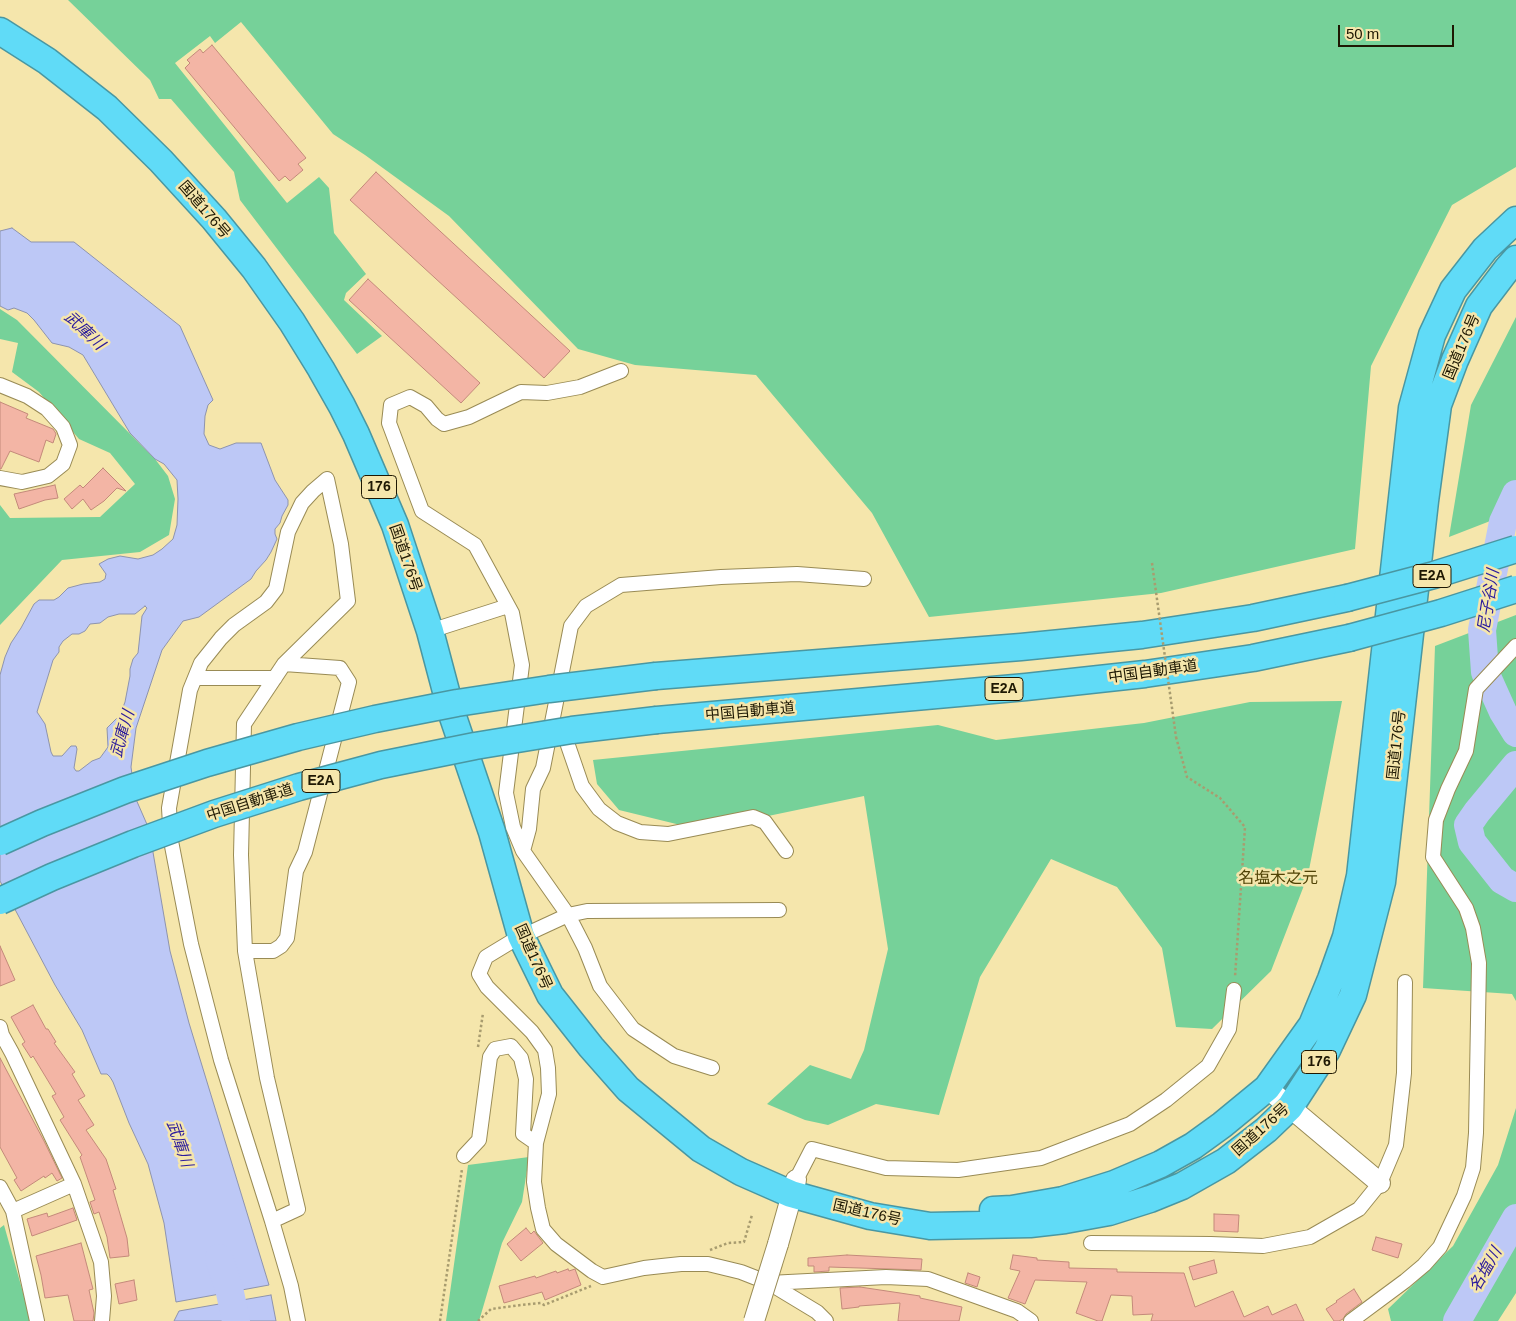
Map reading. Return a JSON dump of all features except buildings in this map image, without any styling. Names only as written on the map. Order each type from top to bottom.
[{"type":"highway","name":"国道176号","points":[[0,31],[47,61],[108,108],[161,161],[214,219],[260,276],[292,322],[321,369],[356,434],[394,524],[430,631],[452,714],[492,832],[521,936],[550,995],[591,1047],[694,1125],[794,1188],[870,1216],[930,1226],[1030,1224],[1100,1214],[1150,1199],[1182,1186],[1226,1161],[1266,1130],[1290,1107],[1327,1050],[1353,995],[1382,882],[1425,501],[1438,405],[1455,360],[1479,306],[1516,259]]},
{"type":"highway","name":"国道176号","points":[[794,1188],[946,1212],[1012,1209],[1063,1200],[1114,1184],[1161,1164],[1193,1146],[1267,1088],[1312,1024],[1346,937],[1358,885],[1412,408],[1432,335],[1453,290],[1485,249],[1516,220]]},
{"type":"highway","name":"E2A","points":[[0,842],[42,823],[126,790],[207,763],[298,737],[375,719],[457,703],[656,676],[1021,648],[1142,635],[1253,618],[1347,598],[1434,575],[1516,549]]},
{"type":"highway","name":"中国自動車道","points":[[0,901],[52,877],[133,844],[214,814],[299,787],[381,765],[475,746],[572,730],[657,720],[1026,687],[1146,674],[1253,658],[1349,638],[1441,613],[1516,589]]},
{"type":"street","points":[[620,371],[580,387],[547,393],[521,392],[469,417],[444,424],[426,406],[410,397],[391,405],[389,423],[422,511],[475,545],[512,613],[522,665],[506,793],[513,827],[523,851],[568,915],[585,948],[600,986],[633,1029],[674,1056],[712,1068]]},
{"type":"street","points":[[0,385],[27,396],[47,409],[62,427],[70,445],[63,464],[48,476],[22,482],[0,478]]},
{"type":"street","points":[[272,1221],[298,1210],[267,1078],[246,951],[242,855],[244,724],[284,664],[348,600],[341,544],[327,479],[302,503],[288,532],[276,589],[266,602],[234,625],[201,662],[188,699],[169,808],[171,841],[192,944],[221,1060],[272,1221],[298,1321]]},
{"type":"street","points":[[523,851],[529,829],[533,788],[543,768],[571,626],[586,606],[621,585],[722,576],[797,574],[864,579]]},
{"type":"street","points":[[430,631],[508,606]]},
{"type":"street","points":[[1351,1321],[1405,1281],[1424,1265],[1440,1247],[1464,1196],[1473,1168],[1476,1133],[1479,962],[1473,928],[1466,908],[1433,857],[1436,820],[1466,750],[1476,688],[1516,646]]},
{"type":"street","points":[[246,951],[273,951],[281,946],[287,938],[296,871],[306,852],[349,682],[340,668],[284,664]]},
{"type":"street","points":[[195,678],[275,678]]},
{"type":"street","points":[[555,708],[582,786],[599,809],[618,823],[640,832],[668,834],[753,816],[766,822],[786,851]]},
{"type":"street","points":[[779,910],[588,911],[568,915],[521,936],[486,958],[479,974],[486,987],[532,1032],[544,1050],[548,1068],[549,1094],[544,1119],[536,1142],[534,1182],[543,1229],[556,1244],[603,1277],[644,1268],[682,1264],[708,1264],[741,1272],[769,1283],[817,1312],[826,1321]]},
{"type":"street","points":[[1091,1243],[1263,1246],[1310,1237],[1359,1209],[1380,1183],[1396,1145],[1404,1073],[1405,982]]},
{"type":"street","points":[[754,1321],[794,1188],[812,1149],[886,1168],[958,1170],[1042,1158],[1085,1142],[1130,1124],[1166,1100],[1208,1066],[1228,1029],[1234,990]]},
{"type":"street","points":[[0,1027],[2,1036],[12,1053],[74,1184],[102,1262],[104,1296],[102,1321]]},
{"type":"street","points":[[464,1156],[480,1140],[490,1057],[495,1049],[511,1046],[522,1058],[526,1078],[522,1134],[536,1142]]},
{"type":"street","points":[[1267,1088],[1380,1183]]},
{"type":"street","points":[[12,1211],[74,1184]]},
{"type":"street","points":[[0,1187],[12,1211],[37,1321]]},
{"type":"street","points":[[769,1283],[886,1277],[928,1279],[1017,1311],[1031,1321]]},
{"type":"path","points":[[1152,563],[1176,738],[1187,777],[1220,798],[1245,826],[1234,990]]},
{"type":"path","points":[[682,1264],[728,1243],[744,1242],[752,1215]]},
{"type":"path","points":[[478,1321],[491,1309],[541,1303],[544,1305],[618,1275]]},
{"type":"green space","points":[[68,0],[1516,0],[1516,167],[1452,205],[1371,366],[1355,549],[1161,593],[929,617],[872,513],[756,375],[635,365],[578,349],[449,216],[333,134],[241,22],[215,43],[210,36],[175,63],[287,203],[319,177],[329,188],[334,233],[366,274],[346,293],[344,300],[382,336],[357,354],[240,200],[234,172],[171,99],[159,99],[150,80]]},
{"type":"green space","points":[[0,309],[17,320],[155,459],[168,476],[175,499],[169,535],[140,552],[62,560],[0,625],[0,505],[10,518],[100,517],[135,484],[110,453],[79,439],[39,392],[12,372],[18,343],[0,339]]},
{"type":"green space","points":[[1516,317],[1516,511],[1449,537],[1471,405]]},
{"type":"green space","points":[[1516,615],[1516,1001],[1512,994],[1423,988],[1435,646]]},
{"type":"green space","points":[[1342,701],[1308,875],[1271,971],[1212,1029],[1176,1027],[1162,948],[1117,887],[1051,859],[980,977],[939,1115],[876,1104],[828,1125],[805,1120],[767,1104],[810,1065],[851,1079],[864,1050],[888,949],[864,796],[701,830],[619,810],[597,784],[593,760],[938,725],[996,740],[1144,723],[1250,702]]},
{"type":"green space","points":[[1516,1108],[1516,1293],[1498,1321],[1391,1321],[1388,1309],[1453,1246],[1498,1165]]},
{"type":"green space","points":[[529,1157],[522,1202],[502,1243],[479,1321],[446,1321],[468,1165]]},
{"type":"green space","points":[[4,1225],[31,1321],[0,1321],[0,1228]]},
{"type":"water","points":[[12,228],[31,242],[74,242],[180,326],[213,400],[208,405],[205,416],[204,434],[209,445],[220,449],[236,443],[261,443],[275,480],[288,500],[288,505],[280,523],[275,529],[277,539],[271,552],[251,579],[199,617],[183,621],[162,650],[136,728],[131,767],[135,797],[149,829],[170,951],[189,1023],[269,1285],[176,1302],[164,1223],[148,1164],[113,1082],[107,1074],[101,1074],[82,1030],[55,985],[0,881],[0,675],[11,643],[34,604],[39,600],[54,600],[68,588],[100,582],[105,579],[106,574],[99,564],[108,559],[120,556],[138,559],[153,555],[162,549],[173,539],[177,525],[178,499],[177,480],[164,464],[155,459],[130,433],[83,355],[69,347],[52,343],[27,313],[14,308],[8,310],[0,306],[0,231]],"holes":[[[145,606],[147,608],[142,616],[138,653],[133,659],[130,669],[125,702],[120,715],[107,728],[108,747],[100,758],[76,771],[74,768],[76,746],[71,746],[62,756],[53,756],[45,724],[37,712],[53,660],[59,652],[59,647],[63,641],[72,634],[79,634],[85,631],[90,624],[100,623],[108,617],[119,614],[135,614]]]},
{"type":"water","points":[[271,1295],[276,1321],[174,1321],[179,1311]]},
{"type":"waterway","name":"尼子谷川","points":[[1516,494],[1503,522],[1482,630],[1485,672],[1503,712],[1516,733]]},
{"type":"waterway","name":"尼子谷川","points":[[1516,765],[1468,825],[1472,842],[1502,880],[1516,888]]},
{"type":"waterway","name":"名塩川","points":[[1457,1321],[1516,1218]]},
{"type":"waterway","name":"武庫川","points":[[219,1258],[229,1288],[236,1321]]},
{"type":"district","name":"名塩木之元","points":[[1278,879]]}]
